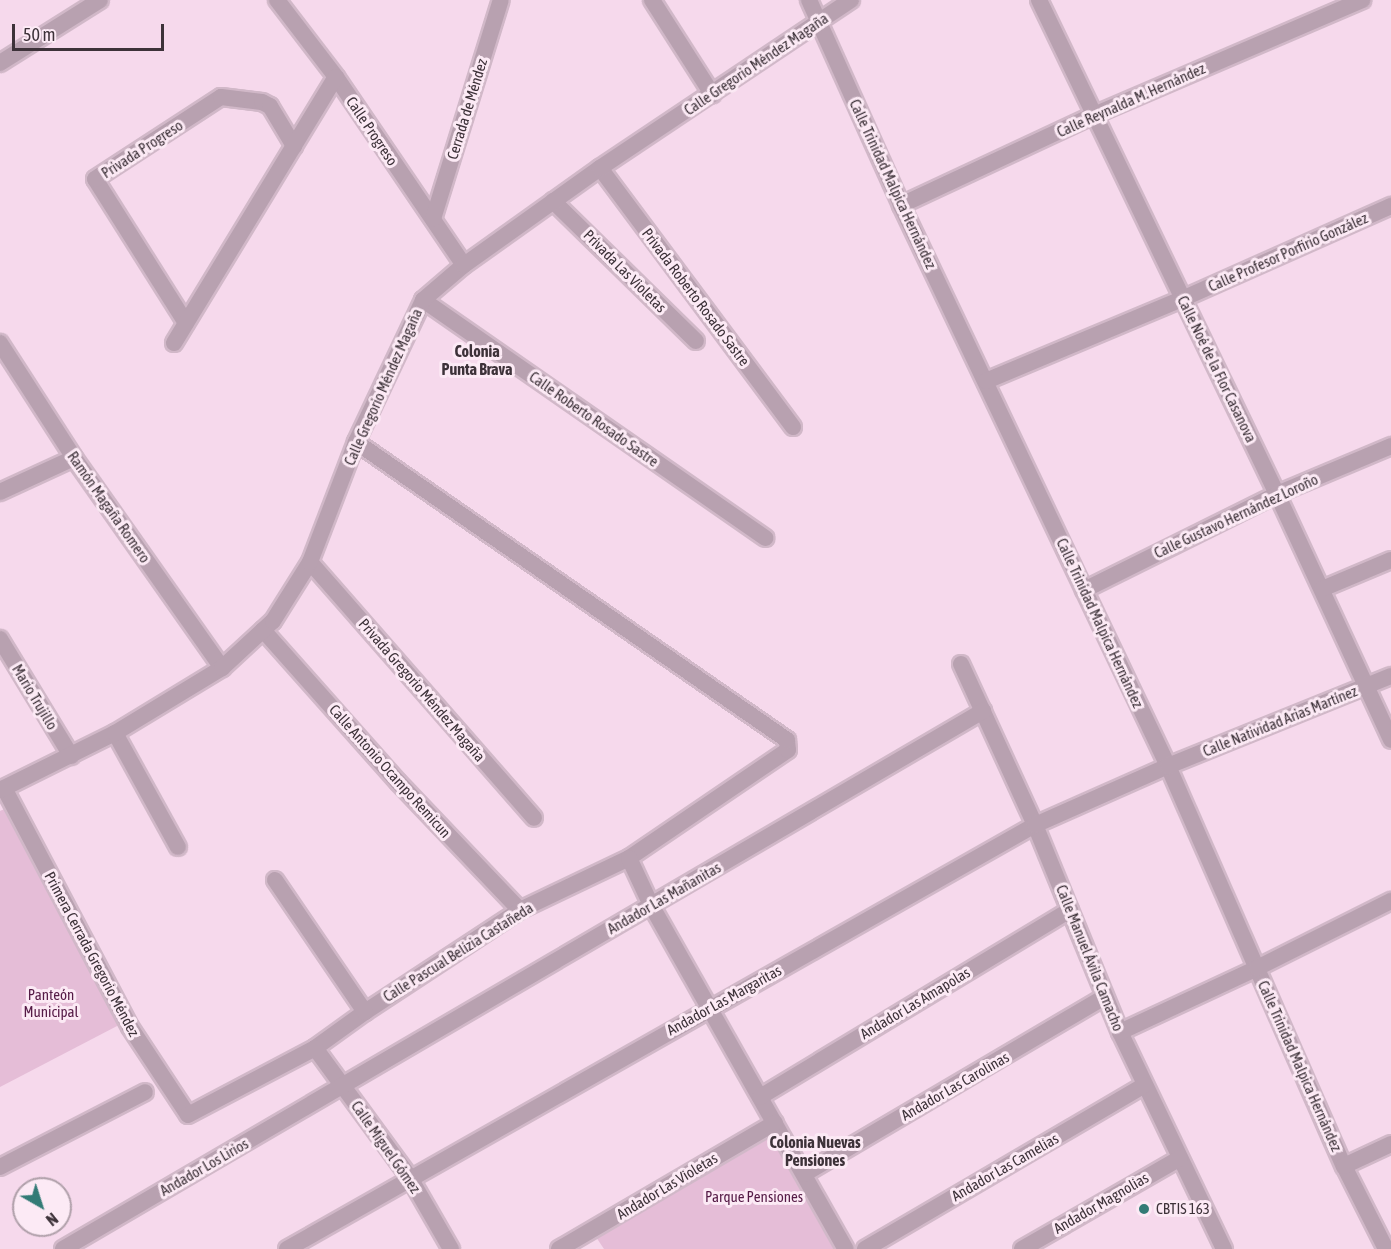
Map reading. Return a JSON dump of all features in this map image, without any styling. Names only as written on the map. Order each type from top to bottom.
[{"type":"street","points":[[0,63],[100,0]]},
{"type":"street","name":"Calle Progreso","points":[[277,0],[336,77],[464,265]]},
{"type":"street","name":"Cerrada de Méndez","points":[[433,219],[501,0]]},
{"type":"street","points":[[652,0],[712,94]]},
{"type":"street","name":"Calle Trinidad Malpica Hernández","points":[[809,0],[901,205],[1168,766],[1344,1166],[1386,1249]]},
{"type":"street","name":"Calle Gregorio Méndez Magaña","points":[[2,789],[115,733],[222,668],[273,621],[310,562],[356,442],[423,300],[464,265],[600,168],[851,0]]},
{"type":"street","name":"Calle Noé de la Flor Casanova","points":[[1039,0],[1277,494],[1391,740]]},
{"type":"street","name":"Calle Reynalda M. Hernández","points":[[901,205],[1094,115],[1362,0]]},
{"type":"street","points":[[174,343],[336,77]]},
{"type":"street","name":"Privada Progreso","points":[[186,323],[95,179],[222,97],[262,102],[270,106],[294,146]]},
{"type":"street","name":"Privada Roberto Rosado Sastre","points":[[600,168],[793,427]]},
{"type":"street","name":"Privada Las Violetas","points":[[554,201],[696,341]]},
{"type":"street","name":"Calle Profesor Porfirio González","points":[[986,381],[1391,206]]},
{"type":"street","name":"Calle Roberto Rosado Sastre","points":[[423,300],[765,538]]},
{"type":"street","name":"Ramón Magaña Romero","points":[[0,343],[74,458],[222,668]]},
{"type":"street","name":"Calle Pascual Belizia Castañeda","points":[[188,1115],[315,1048],[365,1012],[520,910],[629,858],[788,750],[787,740],[356,442]]},
{"type":"street","name":"Calle Gustavo Hernández Loroño","points":[[1084,590],[1277,494],[1391,446]]},
{"type":"street","points":[[0,492],[74,458]]},
{"type":"street","points":[[1322,589],[1391,560]]},
{"type":"street","name":"Privada Gregorio Méndez Magaña","points":[[310,562],[534,818]]},
{"type":"street","name":"Calle Antonio Ocampo Remicun","points":[[263,630],[398,782],[520,910]]},
{"type":"street","name":"Mario Trujillo","points":[[0,639],[71,756]]},
{"type":"street","name":"Calle Manuel Ávila Camacho","points":[[961,664],[1035,825],[1120,1032],[1224,1249]]},
{"type":"street","name":"Calle Natividad Arias Martínez","points":[[1168,766],[1391,676]]},
{"type":"street","name":"Andador Las Mañanitas","points":[[345,1086],[983,711]]},
{"type":"street","points":[[115,733],[178,847]]},
{"type":"street","name":"Andador Las Margaritas","points":[[287,1249],[710,1007],[1035,825],[1168,766]]},
{"type":"street","name":"Primera Cerrada Gregorio Méndez","points":[[2,789],[130,1027],[188,1115]]},
{"type":"street","points":[[629,858],[651,905],[846,1249]]},
{"type":"street","points":[[275,880],[365,1012]]},
{"type":"street","points":[[1120,1032],[1257,968],[1391,901]]},
{"type":"street","name":"Andador Las Amapolas","points":[[760,1097],[1070,910]]},
{"type":"street","name":"Andador Las Carolinas","points":[[804,1174],[1106,997]]},
{"type":"street","name":"Calle Miguel Gómez","points":[[315,1048],[345,1086],[410,1178],[451,1249]]},
{"type":"street","name":"Andador Las Camelias","points":[[865,1249],[1145,1085]]},
{"type":"street","name":"Andador Los Lirios","points":[[63,1249],[345,1086]]},
{"type":"street","points":[[0,1167],[145,1092]]},
{"type":"street","name":"Andador Las Violetas","points":[[560,1249],[775,1123]]},
{"type":"street","points":[[1344,1166],[1391,1144]]},
{"type":"street","name":"Andador Magnolias","points":[[1022,1249],[1180,1158]]},
{"type":"green space","name":"Panteón Municipal","points":[[11,806],[119,1025],[0,1087],[0,811]]},
{"type":"green space","name":"Parque Pensiones","points":[[775,1123],[846,1249],[604,1249],[592,1231]]},
{"type":"place","name":"CBTIS 163","points":[[1144,1209]]},
{"type":"district","name":"Colonia Punta Brava","points":[[477,360]]},
{"type":"district","name":"Colonia Nuevas Pensiones","points":[[815,1151]]}]
